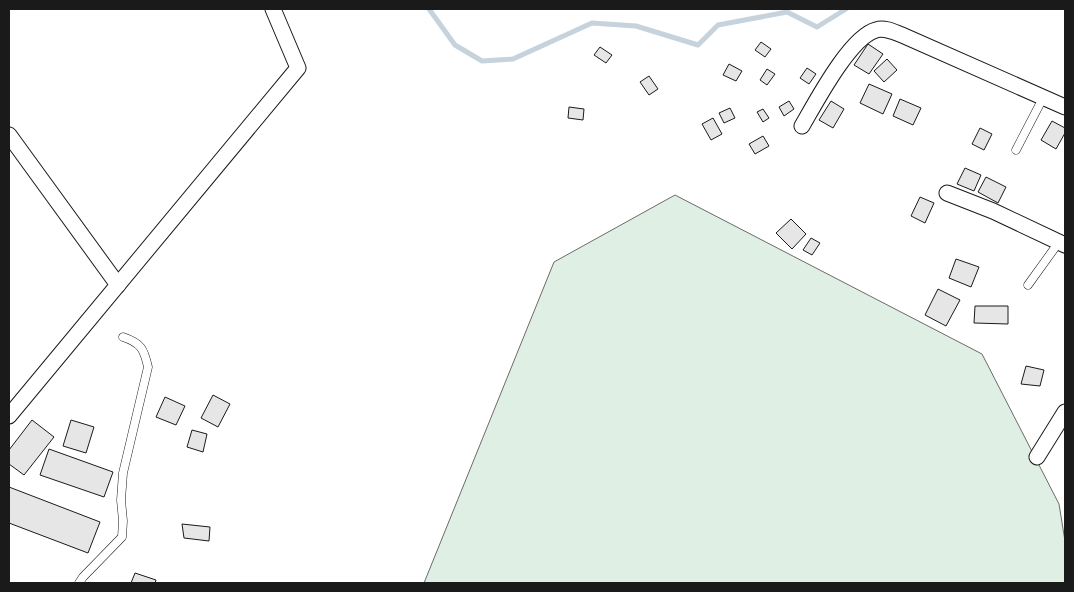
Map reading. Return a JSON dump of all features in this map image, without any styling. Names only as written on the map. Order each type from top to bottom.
[{"type":"street","points":[[9,416],[298,68],[273,9]]},
{"type":"street","points":[[802,126],[836,69],[867,33],[878,29],[902,35],[1065,107]]},
{"type":"street","points":[[9,135],[118,285]]},
{"type":"street","points":[[947,193],[993,211],[1062,243]]},
{"type":"street","points":[[1037,457],[1065,412]]},
{"type":"lane","points":[[1016,150],[1043,98]]},
{"type":"lane","points":[[1028,285],[1062,243]]},
{"type":"lane","points":[[79,583],[122,537],[124,522],[121,500],[123,473],[148,367],[144,351],[135,341],[123,338]]},
{"type":"green space","points":[[675,195],[982,354],[1059,504],[1065,541],[1065,583],[424,583],[554,262]]},
{"type":"building","points":[[761,42],[771,49],[765,57],[755,50]]},
{"type":"building","points":[[868,44],[883,54],[869,74],[854,65]]},
{"type":"building","points":[[600,47],[612,55],[606,63],[594,55]]},
{"type":"building","points":[[887,59],[897,70],[884,82],[874,71]]},
{"type":"building","points":[[729,64],[742,71],[736,81],[723,75]]},
{"type":"building","points":[[807,68],[816,74],[809,84],[800,78]]},
{"type":"building","points":[[767,69],[775,74],[767,85],[760,80]]},
{"type":"building","points":[[649,76],[658,89],[649,95],[640,82]]},
{"type":"building","points":[[869,84],[892,94],[883,114],[860,103]]},
{"type":"building","points":[[900,99],[921,108],[913,125],[893,116]]},
{"type":"building","points":[[789,101],[794,109],[784,116],[779,107]]},
{"type":"building","points":[[831,101],[844,109],[833,128],[819,120]]},
{"type":"building","points":[[569,107],[584,109],[583,120],[568,118]]},
{"type":"building","points":[[730,108],[735,118],[724,123],[719,113]]},
{"type":"building","points":[[763,109],[769,118],[763,122],[757,112]]},
{"type":"building","points":[[713,118],[722,134],[711,140],[702,124]]},
{"type":"building","points":[[1052,121],[1065,128],[1065,133],[1056,149],[1041,140]]},
{"type":"building","points":[[980,128],[992,134],[984,150],[972,144]]},
{"type":"building","points":[[763,136],[769,146],[755,154],[749,144]]},
{"type":"building","points":[[965,168],[981,175],[974,191],[957,184]]},
{"type":"building","points":[[986,177],[1006,187],[998,203],[978,192]]},
{"type":"building","points":[[920,197],[934,203],[925,223],[911,216]]},
{"type":"building","points":[[791,219],[806,234],[792,249],[776,233]]},
{"type":"building","points":[[811,238],[820,243],[812,255],[803,250]]},
{"type":"building","points":[[956,259],[979,267],[971,287],[949,278]]},
{"type":"building","points":[[938,289],[960,300],[946,326],[925,315]]},
{"type":"building","points":[[975,306],[1008,306],[1008,324],[974,323]]},
{"type":"building","points":[[1026,366],[1044,370],[1040,386],[1021,384]]},
{"type":"building","points":[[213,395],[230,404],[218,427],[201,418]]},
{"type":"building","points":[[165,397],[185,406],[176,425],[156,417]]},
{"type":"building","points":[[32,420],[54,437],[24,475],[9,464],[9,450]]},
{"type":"building","points":[[71,420],[94,427],[86,453],[63,446]]},
{"type":"building","points":[[192,430],[207,434],[203,452],[187,447]]},
{"type":"building","points":[[49,449],[113,472],[104,497],[40,475]]},
{"type":"building","points":[[9,487],[100,522],[88,553],[9,523]]},
{"type":"building","points":[[182,524],[210,527],[209,541],[184,538]]},
{"type":"building","points":[[135,573],[156,580],[155,583],[131,583]]},
{"type":"waterway","points":[[429,9],[455,45],[482,61],[513,59],[592,23],[636,26],[698,45],[718,25],[787,12],[817,27],[846,9]]}]
